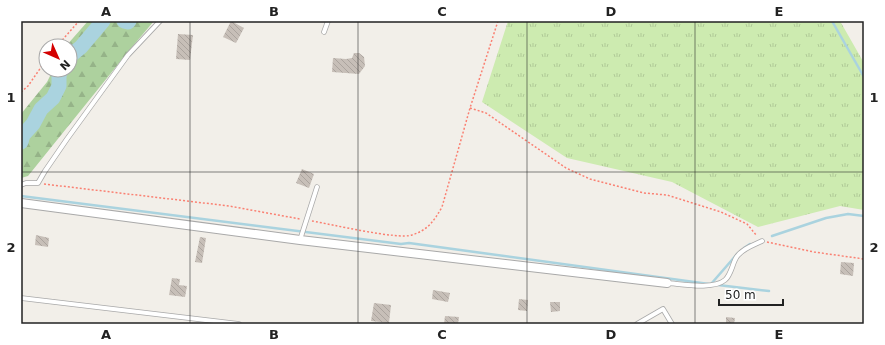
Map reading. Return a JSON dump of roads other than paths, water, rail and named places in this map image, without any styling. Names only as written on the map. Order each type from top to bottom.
[{"type":"street","points":[[21,203],[300,240],[667,283]]},
{"type":"lane","points":[[21,185],[26,183],[38,183],[67,138],[128,55],[160,21]]},
{"type":"lane","points":[[324,32],[328,21]]},
{"type":"lane","points":[[300,240],[317,187]]},
{"type":"lane","points":[[667,283],[708,286],[724,281],[728,277],[737,256],[745,249],[762,241]]},
{"type":"lane","points":[[21,298],[239,324]]},
{"type":"lane","points":[[638,324],[663,309],[672,324]]},
{"type":"waterway","points":[[78,49],[103,21]]},
{"type":"waterway","points":[[124,21],[129,21]]},
{"type":"waterway","points":[[832,21],[864,77]]},
{"type":"waterway","points":[[21,142],[23,135],[33,124],[41,109],[53,98],[59,86],[59,78]]},
{"type":"waterway","points":[[21,196],[401,244],[409,243],[709,284]]},
{"type":"waterway","points":[[772,236],[826,218],[848,214],[864,216]]},
{"type":"waterway","points":[[744,248],[750,244]]},
{"type":"waterway","points":[[711,284],[738,253]]},
{"type":"waterway","points":[[718,285],[769,291]]}]
